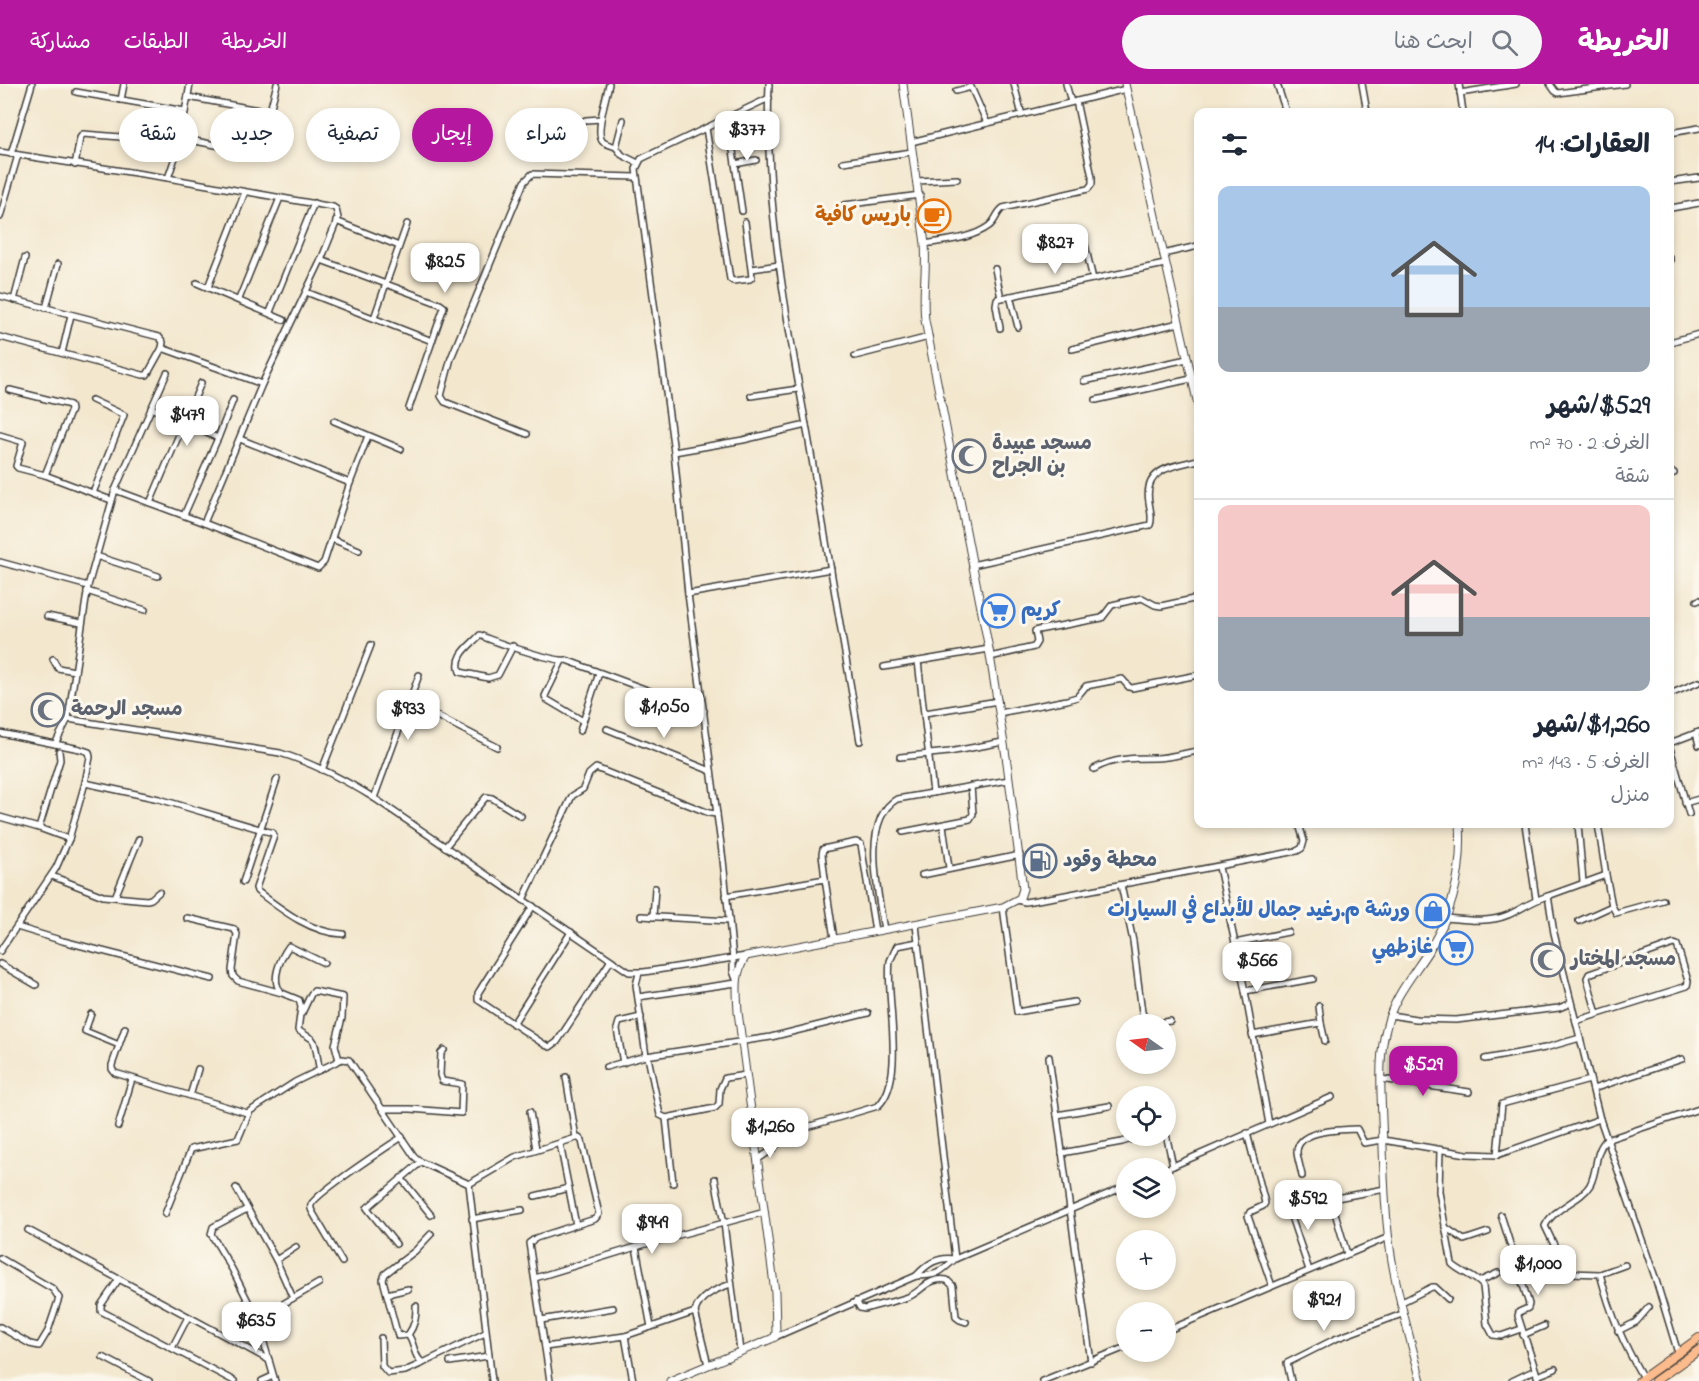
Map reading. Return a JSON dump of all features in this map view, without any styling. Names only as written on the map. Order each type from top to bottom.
[{"type":"main road","points":[[1641,1379],[1699,1338]]},
{"type":"main road","points":[[1655,1381],[1699,1350]]},
{"type":"street","points":[[11,154],[32,84]]},
{"type":"street","points":[[121,100],[124,84]]},
{"type":"street","points":[[186,108],[190,84]]},
{"type":"street","points":[[271,108],[277,84]]},
{"type":"street","points":[[609,84],[601,119],[600,139],[638,163]]},
{"type":"street","points":[[770,84],[771,155],[779,265],[798,389],[806,424],[860,741]]},
{"type":"street","points":[[68,719],[280,753],[322,770],[374,798],[629,972],[639,973],[733,959],[1003,907],[1017,900],[1023,890],[1020,855],[998,701],[922,300],[926,259],[925,244],[903,84]]},
{"type":"street","points":[[1014,84],[1022,115]]},
{"type":"street","points":[[925,244],[970,236],[990,226],[1003,208],[1090,187],[1092,177],[1073,102],[1066,84]]},
{"type":"street","points":[[1277,84],[1285,108]]},
{"type":"street","points":[[1363,84],[1366,108]]},
{"type":"street","points":[[1459,84],[1462,108]]},
{"type":"street","points":[[1460,93],[1516,84]]},
{"type":"street","points":[[1551,84],[1558,93],[1625,84]]},
{"type":"street","points":[[911,142],[1073,102],[1125,86],[1194,390]]},
{"type":"street","points":[[956,91],[971,87],[987,123]]},
{"type":"street","points":[[76,92],[168,108]]},
{"type":"street","points":[[188,97],[248,108]]},
{"type":"street","points":[[769,98],[645,157],[638,163],[636,177],[674,452],[688,594],[717,814],[741,1041],[777,1314],[775,1337]]},
{"type":"street","points":[[728,117],[742,211]]},
{"type":"street","points":[[588,120],[601,119]]},
{"type":"street","points":[[616,147],[623,120]]},
{"type":"street","points":[[706,128],[730,279],[733,281],[750,279],[752,269],[745,222]]},
{"type":"street","points":[[1674,132],[1699,128]]},
{"type":"street","points":[[75,165],[80,138],[83,134],[119,137]]},
{"type":"street","points":[[0,152],[168,178],[335,208],[336,221],[321,260],[262,384],[204,523]]},
{"type":"street","points":[[843,162],[912,152]]},
{"type":"street","points":[[0,217],[18,155]]},
{"type":"street","points":[[735,164],[756,160]]},
{"type":"street","points":[[168,178],[174,162]]},
{"type":"street","points":[[527,434],[445,402],[441,396],[451,358],[524,182],[532,174],[636,177]]},
{"type":"street","points":[[1674,181],[1699,178]]},
{"type":"street","points":[[917,181],[957,179]]},
{"type":"street","points":[[208,287],[245,192]]},
{"type":"street","points":[[843,205],[920,195]]},
{"type":"street","points":[[239,299],[280,198]]},
{"type":"street","points":[[270,312],[314,203]]},
{"type":"street","points":[[1674,207],[1699,203]]},
{"type":"street","points":[[336,221],[399,246]]},
{"type":"street","points":[[374,318],[407,224]]},
{"type":"street","points":[[1085,245],[1093,279]]},
{"type":"street","points":[[1163,254],[1194,247]]},
{"type":"street","points":[[14,300],[25,258]]},
{"type":"street","points":[[321,260],[443,305],[444,310],[409,408]]},
{"type":"street","points":[[46,309],[58,264]]},
{"type":"street","points":[[1000,328],[995,301],[1001,298],[1165,264]]},
{"type":"street","points":[[752,269],[779,265]]},
{"type":"street","points":[[995,269],[1001,298]]},
{"type":"street","points":[[197,283],[270,312],[284,320]]},
{"type":"street","points":[[306,292],[432,341]]},
{"type":"street","points":[[0,296],[159,338],[163,342],[147,375],[143,375],[0,337]]},
{"type":"street","points":[[1010,296],[1018,327]]},
{"type":"street","points":[[62,353],[71,315]]},
{"type":"street","points":[[1072,349],[1179,323]]},
{"type":"street","points":[[1674,341],[1699,334]]},
{"type":"street","points":[[855,356],[929,337]]},
{"type":"street","points":[[162,348],[262,384]]},
{"type":"street","points":[[1084,381],[1187,359]]},
{"type":"street","points":[[55,744],[68,719],[81,622],[111,500],[167,373]]},
{"type":"street","points":[[1096,400],[1191,379]]},
{"type":"street","points":[[150,503],[201,383]]},
{"type":"street","points":[[751,396],[798,389]]},
{"type":"street","points":[[10,390],[68,404],[71,408],[45,475]]},
{"type":"street","points":[[92,400],[124,414],[93,494]]},
{"type":"street","points":[[184,515],[233,400]]},
{"type":"street","points":[[151,408],[218,438]]},
{"type":"street","points":[[334,421],[401,449]]},
{"type":"street","points":[[674,452],[743,440],[806,424]]},
{"type":"street","points":[[0,435],[23,442],[16,466],[18,468],[45,475],[111,500]]},
{"type":"street","points":[[115,490],[318,568],[324,562],[368,436]]},
{"type":"street","points":[[240,439],[350,483]]},
{"type":"street","points":[[972,565],[1150,525],[1148,494],[1154,476],[1157,472],[1169,467],[1194,461]]},
{"type":"street","points":[[332,539],[359,550]]},
{"type":"street","points":[[96,556],[158,576]]},
{"type":"street","points":[[0,562],[88,588],[145,610]]},
{"type":"street","points":[[688,594],[831,569]]},
{"type":"street","points":[[884,667],[1034,647],[1037,642],[1035,631],[1102,618],[1112,605],[1142,598],[1161,606],[1194,599]]},
{"type":"street","points":[[47,616],[81,622]]},
{"type":"street","points":[[513,646],[498,675],[488,678],[460,672],[463,651],[480,634],[562,661],[566,660],[704,711]]},
{"type":"street","points":[[322,770],[371,645]]},
{"type":"street","points":[[53,659],[58,668],[75,671]]},
{"type":"street","points":[[562,661],[545,696],[546,699],[583,721]]},
{"type":"street","points":[[918,661],[933,793]]},
{"type":"street","points":[[580,731],[599,673]]},
{"type":"street","points":[[374,798],[419,675]]},
{"type":"street","points":[[999,713],[1067,700],[1077,697],[1086,686],[1122,679],[1132,688],[1194,676]]},
{"type":"street","points":[[1674,692],[1699,682]]},
{"type":"street","points":[[925,713],[998,701]]},
{"type":"street","points":[[410,702],[497,747]]},
{"type":"street","points":[[607,729],[711,771]]},
{"type":"street","points":[[1674,741],[1697,732],[1699,745]]},
{"type":"street","points":[[0,733],[88,752],[90,757],[86,783],[69,838],[52,876],[1,947]]},
{"type":"street","points":[[900,757],[1003,742]]},
{"type":"street","points":[[39,828],[60,760],[59,751]]},
{"type":"street","points":[[1094,768],[1108,761],[1141,757],[1156,758],[1194,752]]},
{"type":"street","points":[[1674,763],[1689,814]]},
{"type":"street","points":[[523,900],[572,796],[583,789],[589,774],[596,768],[709,813],[717,814]]},
{"type":"street","points":[[243,882],[277,779]]},
{"type":"street","points":[[884,930],[874,842],[885,810],[897,799],[1009,780]]},
{"type":"street","points":[[86,783],[159,799],[273,833],[257,891],[308,925],[323,932],[343,934]]},
{"type":"street","points":[[903,832],[943,825],[973,816],[971,786]]},
{"type":"street","points":[[445,847],[486,797],[492,798],[521,816]]},
{"type":"street","points":[[1685,803],[1699,799]]},
{"type":"street","points":[[0,817],[69,838]]},
{"type":"street","points":[[943,825],[949,868]]},
{"type":"street","points":[[1017,900],[1025,902],[1297,851],[1302,848],[1304,842],[1300,828]]},
{"type":"street","points":[[1421,1381],[1402,1314],[1389,1237],[1381,1079],[1383,1042],[1397,997],[1429,950],[1446,918],[1460,870],[1462,850],[1460,828]]},
{"type":"street","points":[[1526,828],[1536,899]]},
{"type":"street","points":[[1578,828],[1583,882]]},
{"type":"street","points":[[1599,828],[1612,906],[1616,913],[1620,914],[1663,900]]},
{"type":"street","points":[[115,897],[139,839]]},
{"type":"street","points":[[834,939],[823,849],[856,842],[861,844],[876,931]]},
{"type":"street","points":[[922,875],[1020,855]]},
{"type":"street","points":[[1219,867],[1245,991],[1269,1124]]},
{"type":"street","points":[[1446,918],[1495,919],[1512,913],[1536,899],[1606,875]]},
{"type":"street","points":[[52,876],[93,893],[115,897],[147,900],[152,899],[159,892]]},
{"type":"street","points":[[726,896],[825,879]]},
{"type":"street","points":[[1121,885],[1133,941],[1144,1014]]},
{"type":"street","points":[[653,917],[655,888]]},
{"type":"street","points":[[1548,896],[1554,933],[1599,1119],[1655,1277],[1677,1353]]},
{"type":"street","points":[[533,906],[478,993],[478,1000],[550,1047],[557,1042],[611,960]]},
{"type":"street","points":[[1578,921],[1612,906]]},
{"type":"street","points":[[1003,907],[1017,1012],[1074,1002]]},
{"type":"street","points":[[641,916],[729,921]]},
{"type":"street","points":[[187,918],[234,929],[237,934],[233,976],[238,981],[299,1000],[301,1014],[298,1030],[316,1044],[316,1056],[320,1070]]},
{"type":"street","points":[[916,925],[955,1259]]},
{"type":"street","points":[[17,927],[213,979]]},
{"type":"street","points":[[513,1024],[571,932]]},
{"type":"street","points":[[1235,943],[1288,932]]},
{"type":"street","points":[[757,1160],[772,1149],[783,1134],[850,1116],[882,1103],[890,1082],[893,1061],[890,961],[897,946],[918,942]]},
{"type":"street","points":[[1576,1020],[1597,1014],[1687,986],[1688,981],[1677,945],[1674,944],[1590,974],[1587,978],[1597,1014]]},
{"type":"street","points":[[282,993],[276,985],[276,974],[289,946],[324,963]]},
{"type":"street","points":[[736,981],[746,956]]},
{"type":"street","points":[[0,964],[36,985]]},
{"type":"street","points":[[639,973],[636,985],[640,1017],[660,1115],[666,1118],[715,1108],[719,1104],[720,1089],[725,1078],[746,1075]]},
{"type":"street","points":[[1245,991],[1313,979]]},
{"type":"street","points":[[638,997],[736,981]]},
{"type":"street","points":[[301,1014],[311,994],[315,991],[343,997],[342,1018],[335,1045],[339,1060]]},
{"type":"street","points":[[1390,1015],[1416,1019],[1456,1020],[1559,1008],[1571,1003]]},
{"type":"street","points":[[1319,1006],[1325,1041]]},
{"type":"street","points":[[606,1068],[647,1056],[771,1037],[868,1013]]},
{"type":"street","points":[[91,1014],[85,1031],[119,1045]]},
{"type":"street","points":[[623,1063],[616,1029],[619,1022],[640,1017]]},
{"type":"street","points":[[1252,1035],[1321,1023]]},
{"type":"street","points":[[125,1028],[112,1065],[112,1072],[249,1113]]},
{"type":"street","points":[[1485,1059],[1545,1048],[1580,1038]]},
{"type":"street","points":[[384,1109],[460,1113],[462,1084],[442,1081],[440,1076],[441,1053],[444,1050]]},
{"type":"street","points":[[1050,1057],[1091,1362]]},
{"type":"street","points":[[165,1214],[191,1149],[238,1139],[249,1113],[288,1086],[345,1059],[352,1062],[414,1156],[421,1162],[469,1184]]},
{"type":"street","points":[[1593,1089],[1682,1059]]},
{"type":"street","points":[[190,1096],[198,1069]]},
{"type":"street","points":[[566,1077],[576,1138]]},
{"type":"street","points":[[118,1126],[132,1079]]},
{"type":"street","points":[[1381,1079],[1469,1092]]},
{"type":"street","points":[[1497,1155],[1502,1104],[1590,1080]]},
{"type":"street","points":[[1176,1165],[1332,1097]]},
{"type":"street","points":[[1057,1115],[1110,1106]]},
{"type":"street","points":[[1625,1265],[1600,1274],[1569,1273],[1545,1226],[1558,1210],[1590,1185],[1601,1145],[1606,1140],[1699,1109]]},
{"type":"street","points":[[530,1112],[536,1149]]},
{"type":"street","points":[[666,1118],[673,1183]]},
{"type":"street","points":[[1302,1176],[1297,1151],[1303,1140],[1324,1131],[1357,1130],[1364,1143],[1383,1140],[1467,1154],[1497,1155],[1599,1119]]},
{"type":"street","points":[[1247,1133],[1265,1203],[1250,1212],[1248,1216],[1272,1286]]},
{"type":"street","points":[[342,1262],[310,1207],[327,1190],[402,1137]]},
{"type":"street","points":[[469,1184],[515,1156],[576,1138],[582,1141],[599,1214],[595,1219],[531,1240],[529,1243],[549,1381]]},
{"type":"street","points":[[1062,1153],[1116,1143]]},
{"type":"street","points":[[560,1144],[576,1225]]},
{"type":"street","points":[[1440,1150],[1439,1192],[1452,1264],[1480,1281],[1486,1294],[1487,1324],[1494,1335],[1501,1336],[1544,1326]]},
{"type":"street","points":[[396,1244],[368,1208],[421,1162]]},
{"type":"street","points":[[400,1178],[431,1215]]},
{"type":"street","points":[[715,1179],[724,1223],[740,1352]]},
{"type":"street","points":[[469,1184],[492,1381]]},
{"type":"street","points":[[236,1188],[276,1260],[293,1298]]},
{"type":"street","points":[[534,1196],[569,1188]]},
{"type":"street","points":[[1347,1254],[1331,1198],[1385,1189]]},
{"type":"street","points":[[916,1276],[941,1273],[955,1259],[1116,1190]]},
{"type":"street","points":[[1285,1199],[1310,1270]]},
{"type":"street","points":[[247,1209],[213,1227],[211,1234],[232,1269],[256,1319],[274,1378],[262,1381]]},
{"type":"street","points":[[472,1220],[522,1210]]},
{"type":"street","points":[[535,1278],[636,1247],[765,1212]]},
{"type":"street","points":[[1501,1215],[1528,1304],[1528,1308],[1518,1314],[1537,1376]]},
{"type":"street","points":[[1445,1227],[1464,1240],[1488,1233]]},
{"type":"street","points":[[28,1230],[269,1360]]},
{"type":"street","points":[[408,1335],[400,1337],[397,1335],[383,1280],[385,1274],[415,1251],[431,1234]]},
{"type":"street","points":[[1176,1327],[1389,1237]]},
{"type":"street","points":[[276,1260],[296,1247]]},
{"type":"street","points":[[636,1247],[651,1327]]},
{"type":"street","points":[[0,1258],[53,1289],[60,1298],[48,1331],[39,1346],[30,1344],[0,1327]]},
{"type":"street","points":[[670,1381],[916,1276],[930,1263],[947,1258],[955,1259]]},
{"type":"street","points":[[1480,1281],[1498,1273]]},
{"type":"street","points":[[1600,1274],[1612,1316],[1641,1379]]},
{"type":"street","points":[[119,1279],[101,1305],[101,1311],[234,1381]]},
{"type":"street","points":[[856,1301],[860,1308],[865,1309],[911,1296],[920,1287],[932,1282],[948,1280],[953,1286],[956,1317],[966,1322]]},
{"type":"street","points":[[256,1319],[319,1283]]},
{"type":"street","points":[[708,1365],[695,1312],[700,1301],[731,1284]]},
{"type":"street","points":[[1400,1303],[1432,1287],[1448,1299]]},
{"type":"street","points":[[387,1294],[408,1289]]},
{"type":"street","points":[[408,1335],[416,1318],[416,1306]]},
{"type":"street","points":[[1618,1331],[1636,1322],[1649,1307]]},
{"type":"street","points":[[541,1320],[613,1308]]},
{"type":"street","points":[[545,1347],[625,1336],[695,1312]]},
{"type":"street","points":[[1291,1381],[1287,1363],[1335,1339],[1402,1314]]},
{"type":"street","points":[[172,1348],[188,1317]]},
{"type":"street","points":[[381,1338],[382,1366],[388,1373],[405,1371],[423,1364],[485,1333]]},
{"type":"street","points":[[408,1335],[418,1359],[423,1364]]},
{"type":"street","points":[[625,1336],[633,1381]]},
{"type":"street","points":[[1042,1381],[1116,1351]]},
{"type":"street","points":[[450,1362],[488,1356]]},
{"type":"street","points":[[103,1357],[149,1381]]},
{"type":"street","points":[[1512,1381],[1537,1376],[1555,1369]]},
{"type":"place","name":"باريس كافية","points":[[934,216]]},
{"type":"place","name":"مسجد عبيدة بن الجراح","points":[[969,456]]},
{"type":"place","name":"كريم","points":[[998,611]]},
{"type":"place","name":"مسجد الرحمة","points":[[48,710]]},
{"type":"place","name":"محطة وقود","points":[[1040,861]]},
{"type":"place","name":"ورشة م.رغيد جمال للأبداع في السيارات","points":[[1433,911]]},
{"type":"place","name":"غازطهي","points":[[1456,948]]},
{"type":"place","name":"مسجد المختار","points":[[1548,960]]}]
